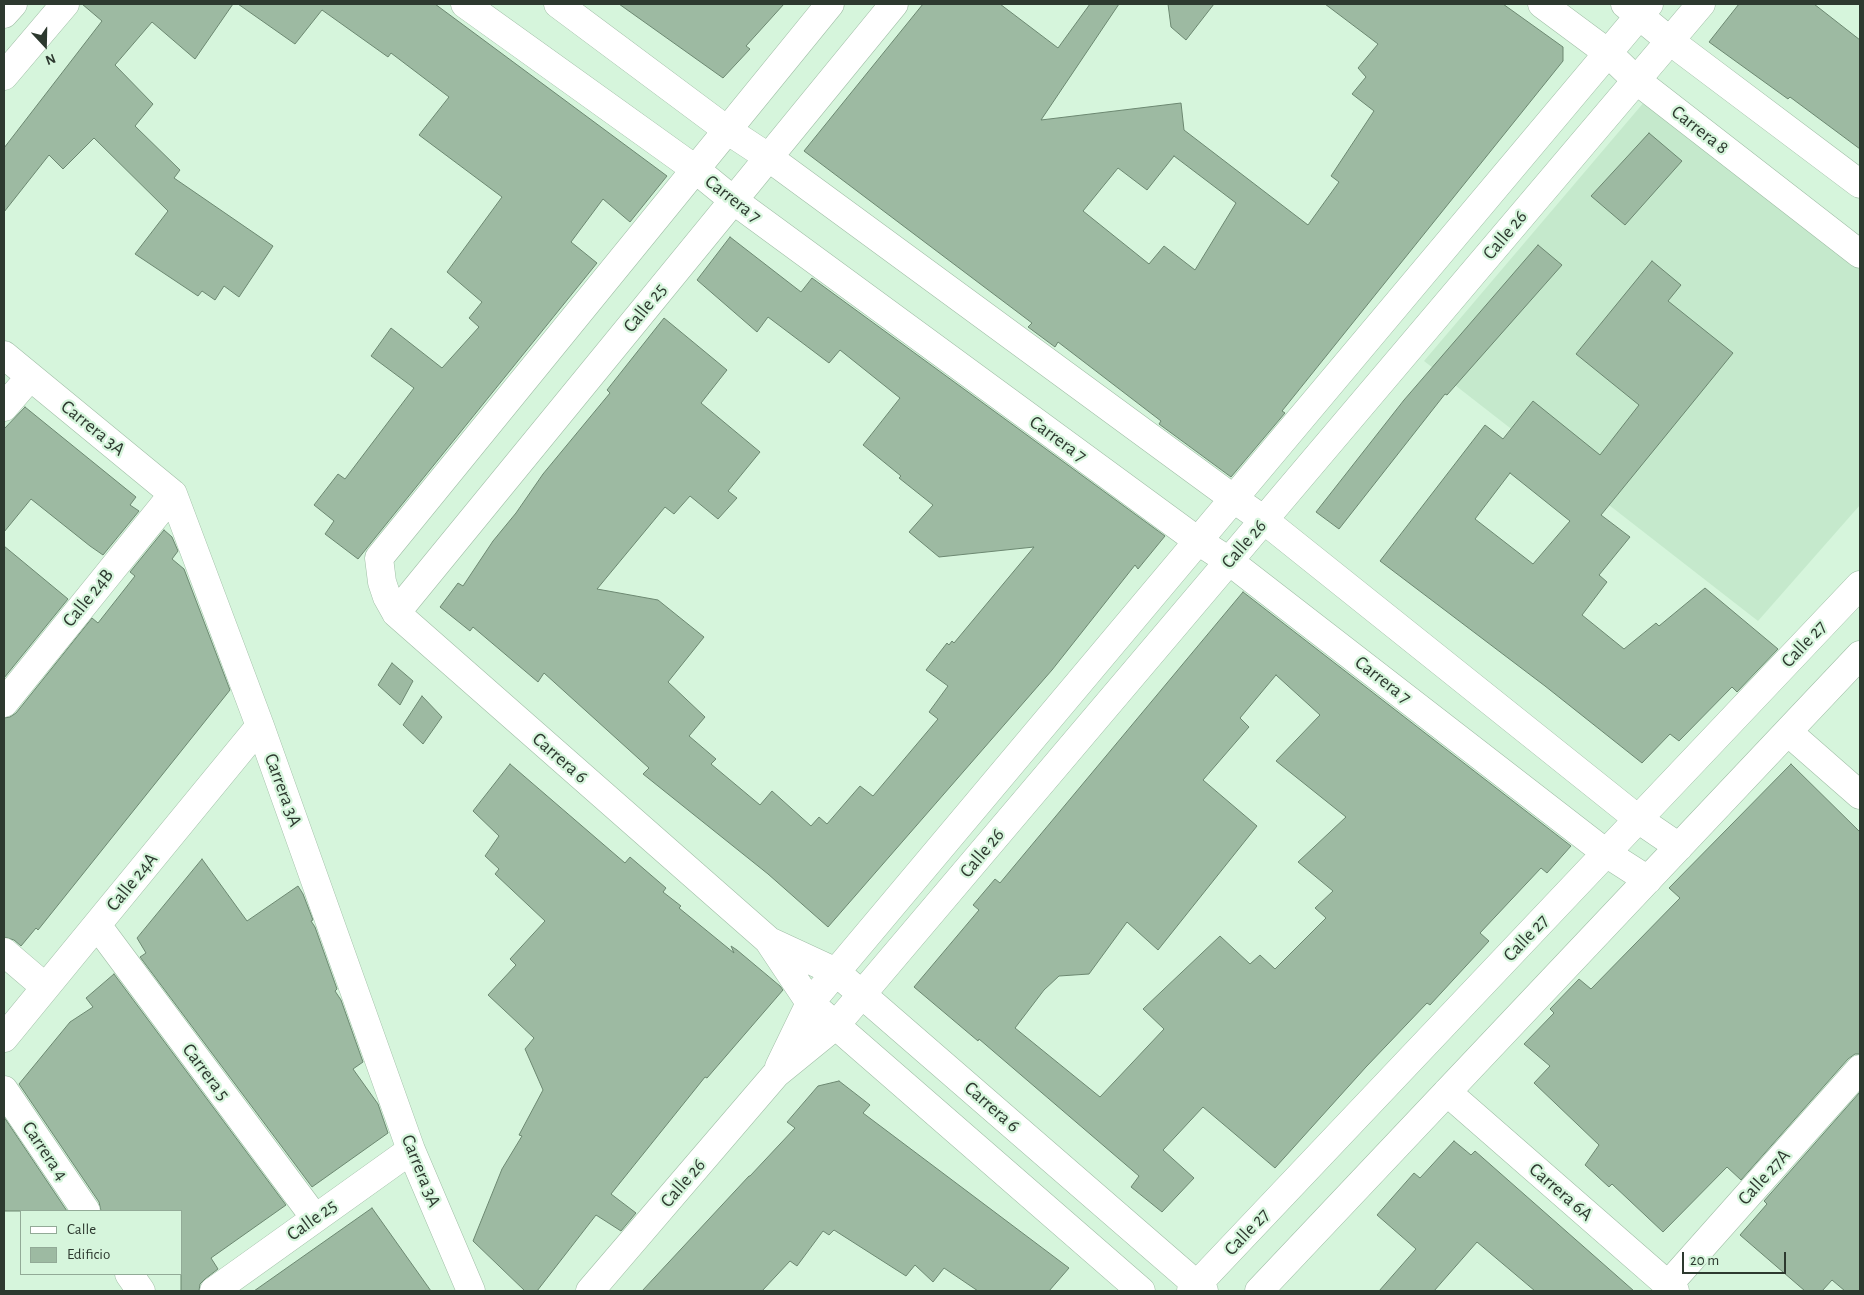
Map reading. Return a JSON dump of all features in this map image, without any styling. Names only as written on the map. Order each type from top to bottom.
[{"type":"street","points":[[4,14],[13,4]]},
{"type":"street","points":[[4,76],[65,4]]},
{"type":"street","name":"Carrera 7","points":[[465,4],[695,169],[733,200],[1198,541],[1229,561],[1606,853],[1648,880]]},
{"type":"street","points":[[558,4],[727,130],[768,157],[1264,520],[1638,819],[1678,847]]},
{"type":"street","points":[[695,169],[830,4]]},
{"type":"street","name":"Calle 25","points":[[396,613],[894,4]]},
{"type":"street","name":"Carrera 8","points":[[1542,4],[1608,53],[1636,80],[1860,254]]},
{"type":"street","name":"Calle 26","points":[[590,1291],[776,1074],[835,1026],[862,995],[1701,4]]},
{"type":"street","points":[[1638,7],[1670,41],[1860,184]]},
{"type":"street","name":"Calle 26","points":[[776,1074],[810,1003],[1608,53],[1638,7]]},
{"type":"street","name":"Carrera 6","points":[[695,169],[379,558],[382,582],[387,597],[396,613],[768,940],[810,1003],[1141,1291]]},
{"type":"street","name":"Carrera 3A","points":[[4,355],[173,494],[260,726],[411,1150],[471,1291]]},
{"type":"street","points":[[4,407],[30,377]]},
{"type":"street","name":"Calle 24B","points":[[4,703],[173,494]]},
{"type":"street","name":"Calle 27","points":[[1197,1289],[1860,584]]},
{"type":"street","points":[[1259,1291],[1860,655]]},
{"type":"street","name":"Calle 24A","points":[[4,1038],[260,726]]},
{"type":"street","points":[[1788,732],[1860,795]]},
{"type":"street","name":"Carrera 5","points":[[97,925],[315,1218]]},
{"type":"street","name":"Carrera 6","points":[[768,940],[836,972],[1197,1289]]},
{"type":"street","points":[[4,952],[45,987]]},
{"type":"street","name":"Calle 27A","points":[[1671,1288],[1860,1069]]},
{"type":"street","name":"Carrera 4","points":[[4,1090],[85,1210]]},
{"type":"street","name":"Carrera 6A","points":[[1447,1092],[1671,1288]]},
{"type":"street","name":"Calle 25","points":[[214,1291],[411,1150]]},
{"type":"street","points":[[130,1275],[140,1291]]},
{"type":"shaded area","points":[[1645,101],[1860,265],[1860,505],[1758,621],[1424,361]]},
{"type":"building","points":[[82,4],[233,4],[195,59],[152,22],[115,65],[153,104],[135,126],[180,170],[174,178],[273,246],[239,297],[224,286],[215,300],[202,291],[198,296],[135,254],[168,211],[94,138],[63,169],[49,155],[4,212],[4,148],[102,21]]},
{"type":"building","points":[[238,4],[435,4],[667,176],[630,222],[603,199],[571,242],[597,263],[358,559],[325,534],[334,521],[314,505],[338,474],[345,479],[414,388],[371,356],[391,328],[442,368],[479,327],[469,318],[482,302],[447,272],[502,197],[419,135],[449,97],[391,53],[388,57],[322,10],[295,44]]},
{"type":"building","points":[[619,4],[784,4],[746,46],[750,49],[723,78]]},
{"type":"building","points":[[923,4],[1000,4],[1058,48],[1090,4],[1119,4],[1041,120],[1181,103],[1184,130],[1308,225],[1339,182],[1331,176],[1374,111],[1352,94],[1366,77],[1358,68],[1378,44],[1325,4],[1503,4],[1563,47],[1563,61],[1282,411],[1285,413],[1231,477],[1159,424],[1161,421],[1058,342],[1055,347],[1028,327],[1032,323],[804,151]],"holes":[[[1174,156],[1236,203],[1195,270],[1164,246],[1149,264],[1083,211],[1118,168],[1147,190]]]},
{"type":"building","points":[[1168,4],[1214,4],[1186,40],[1171,27]]},
{"type":"building","points":[[1739,4],[1814,4],[1860,40],[1860,149],[1790,97],[1788,99],[1709,42]]},
{"type":"building","points":[[1649,133],[1682,161],[1625,225],[1591,196]]},
{"type":"building","points":[[730,237],[801,292],[812,278],[1165,536],[1138,569],[1135,565],[1052,670],[828,927],[768,874],[643,774],[649,768],[544,673],[538,682],[473,627],[470,631],[440,607],[458,583],[463,586],[493,541],[516,513],[543,474],[610,393],[607,390],[664,318],[727,370],[701,403],[760,452],[728,491],[737,498],[718,519],[690,496],[674,514],[665,507],[597,589],[658,600],[704,637],[668,682],[705,717],[689,736],[716,759],[711,764],[760,805],[772,791],[811,826],[819,817],[827,824],[860,786],[873,796],[938,719],[929,712],[948,686],[926,670],[947,643],[949,645],[952,641],[954,643],[1034,547],[939,557],[909,532],[933,505],[899,478],[901,476],[863,445],[900,398],[840,350],[829,363],[768,317],[757,332],[697,280]]},
{"type":"building","points":[[1538,245],[1562,265],[1447,395],[1445,394],[1339,529],[1316,512],[1404,400]]},
{"type":"building","points":[[1652,261],[1681,285],[1668,301],[1733,353],[1601,515],[1630,537],[1599,575],[1607,582],[1582,615],[1624,649],[1656,623],[1659,626],[1705,588],[1778,649],[1737,692],[1732,687],[1679,741],[1670,734],[1642,763],[1545,686],[1380,561],[1485,425],[1503,439],[1533,401],[1600,455],[1639,405],[1576,354]],"holes":[[[1510,473],[1570,521],[1533,564],[1475,519]]]},
{"type":"building","points":[[25,407],[136,497],[130,505],[139,511],[103,555],[31,499],[4,532],[4,429]]},
{"type":"building","points":[[164,530],[172,537],[178,551],[172,559],[184,569],[230,690],[38,930],[36,928],[21,946],[14,940],[4,937],[4,718],[16,713],[92,618],[98,623],[135,576],[130,572]]},
{"type":"building","points":[[4,546],[68,599],[4,678]]},
{"type":"building","points":[[1243,592],[1571,846],[1547,873],[1541,868],[1480,933],[1489,941],[1430,1005],[1427,1003],[1366,1067],[1275,1168],[1203,1107],[1163,1150],[1194,1178],[1162,1212],[1131,1187],[1139,1176],[979,1039],[978,1041],[914,987],[979,910],[973,905],[995,879],[1000,883]],"holes":[[[1276,675],[1320,715],[1276,761],[1346,817],[1298,862],[1333,891],[1315,908],[1326,918],[1275,969],[1260,955],[1250,964],[1220,936],[1143,1009],[1164,1029],[1100,1097],[1015,1028],[1044,990],[1059,976],[1089,974],[1127,922],[1158,950],[1257,826],[1203,780],[1249,727],[1240,718]]]},
{"type":"building","points":[[392,663],[413,681],[400,705],[378,685]]},
{"type":"building","points":[[422,696],[442,717],[423,744],[403,725]]},
{"type":"building","points":[[510,764],[625,863],[630,857],[666,888],[663,892],[681,906],[679,908],[734,953],[731,946],[737,950],[783,990],[707,1078],[705,1077],[611,1194],[636,1213],[621,1231],[596,1215],[537,1291],[525,1291],[473,1241],[502,1169],[522,1136],[519,1135],[543,1090],[525,1049],[534,1038],[488,995],[516,965],[510,959],[545,921],[495,874],[499,869],[485,856],[499,836],[473,811]]},
{"type":"building","points":[[1791,764],[1860,832],[1860,1054],[1855,1054],[1848,1059],[1741,1180],[1727,1167],[1663,1232],[1612,1184],[1609,1187],[1585,1165],[1599,1145],[1534,1083],[1550,1066],[1524,1044],[1554,1013],[1550,1009],[1579,979],[1591,989],[1680,898],[1669,888]]},
{"type":"building","points":[[202,859],[247,921],[298,886],[313,920],[311,921],[315,927],[337,989],[335,991],[341,1000],[363,1062],[353,1069],[378,1104],[388,1133],[312,1187],[140,957],[146,953],[137,938]]},
{"type":"building","points":[[114,974],[286,1205],[211,1258],[218,1269],[200,1284],[199,1291],[181,1291],[182,1210],[101,1210],[99,1202],[19,1084],[70,1022],[93,1007],[86,998]]},
{"type":"building","points":[[839,1081],[870,1105],[863,1113],[1069,1268],[1049,1291],[978,1291],[944,1268],[933,1282],[915,1265],[906,1276],[834,1230],[829,1235],[823,1231],[797,1266],[790,1261],[762,1291],[642,1291],[795,1128],[787,1122],[818,1086]]},
{"type":"building","points":[[1860,1092],[1860,1291],[1845,1291],[1832,1280],[1822,1291],[1805,1291],[1740,1235],[1767,1204],[1764,1201]]},
{"type":"building","points":[[4,1117],[66,1210],[4,1211]]},
{"type":"building","points":[[1454,1141],[1471,1155],[1475,1151],[1634,1291],[1535,1291],[1477,1242],[1434,1291],[1379,1291],[1416,1249],[1377,1215],[1414,1173],[1420,1178]]},
{"type":"building","points":[[372,1208],[431,1291],[254,1291]]}]
